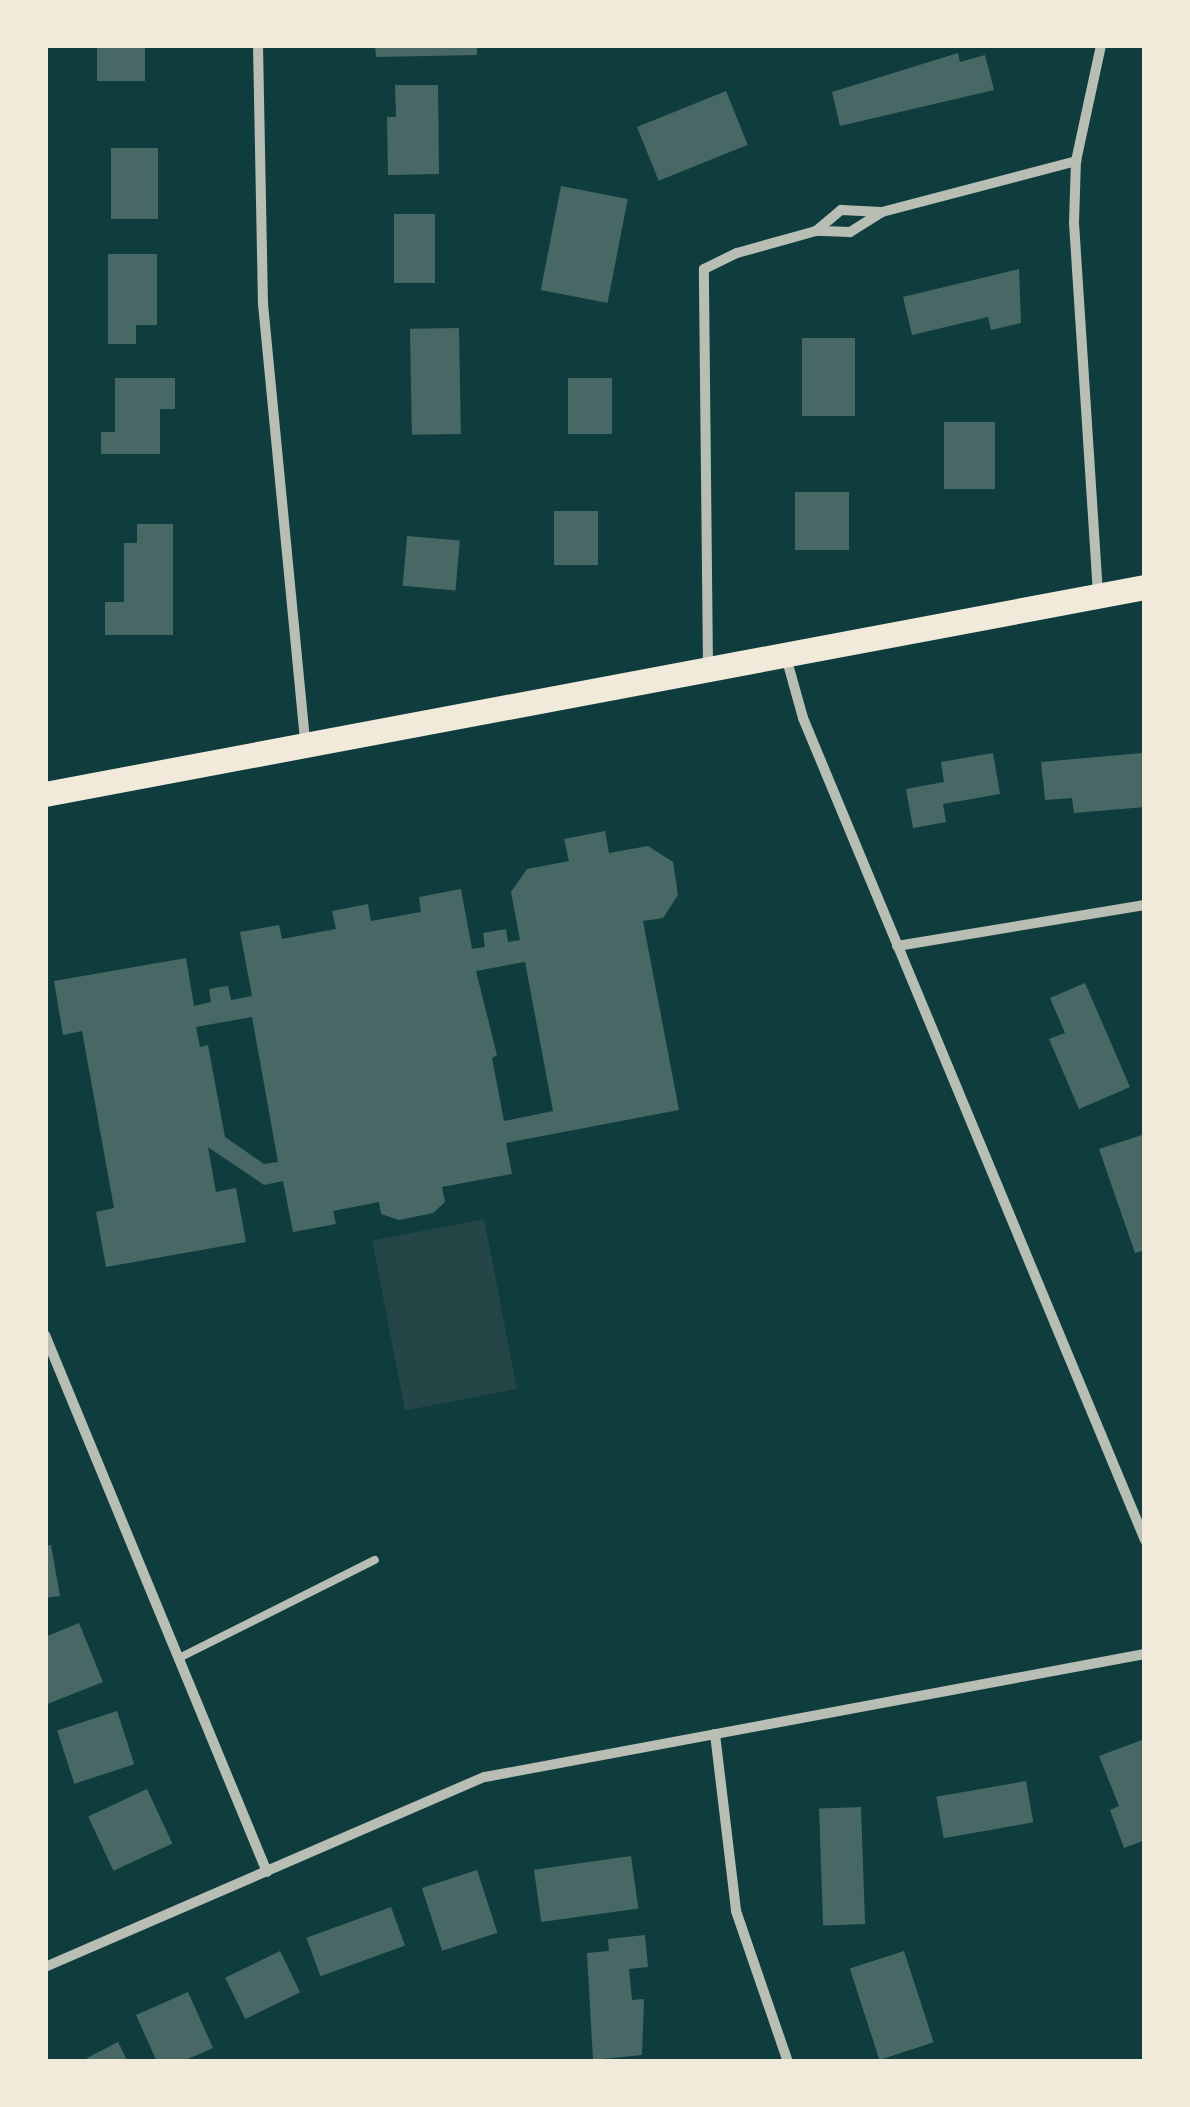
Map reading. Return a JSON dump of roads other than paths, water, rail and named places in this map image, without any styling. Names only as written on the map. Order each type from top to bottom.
[{"type":"main road","points":[[45,794],[305,742],[1145,587]]},
{"type":"street","points":[[258,45],[263,304],[305,742]]},
{"type":"street","points":[[1098,595],[1075,299],[1076,162],[1100,45]]},
{"type":"street","points":[[816,230],[841,210],[882,212],[1076,162]]},
{"type":"street","points":[[708,668],[704,269],[737,252],[816,230],[850,232],[882,212]]},
{"type":"street","points":[[785,654],[803,718],[1145,1540]]},
{"type":"street","points":[[898,946],[1145,905]]},
{"type":"street","points":[[45,1334],[266,1872]]},
{"type":"street","points":[[45,1967],[485,1777],[1145,1654]]},
{"type":"street","points":[[714,1734],[736,1911],[788,2062]]},
{"type":"lane","points":[[178,1658],[375,1560]]}]
